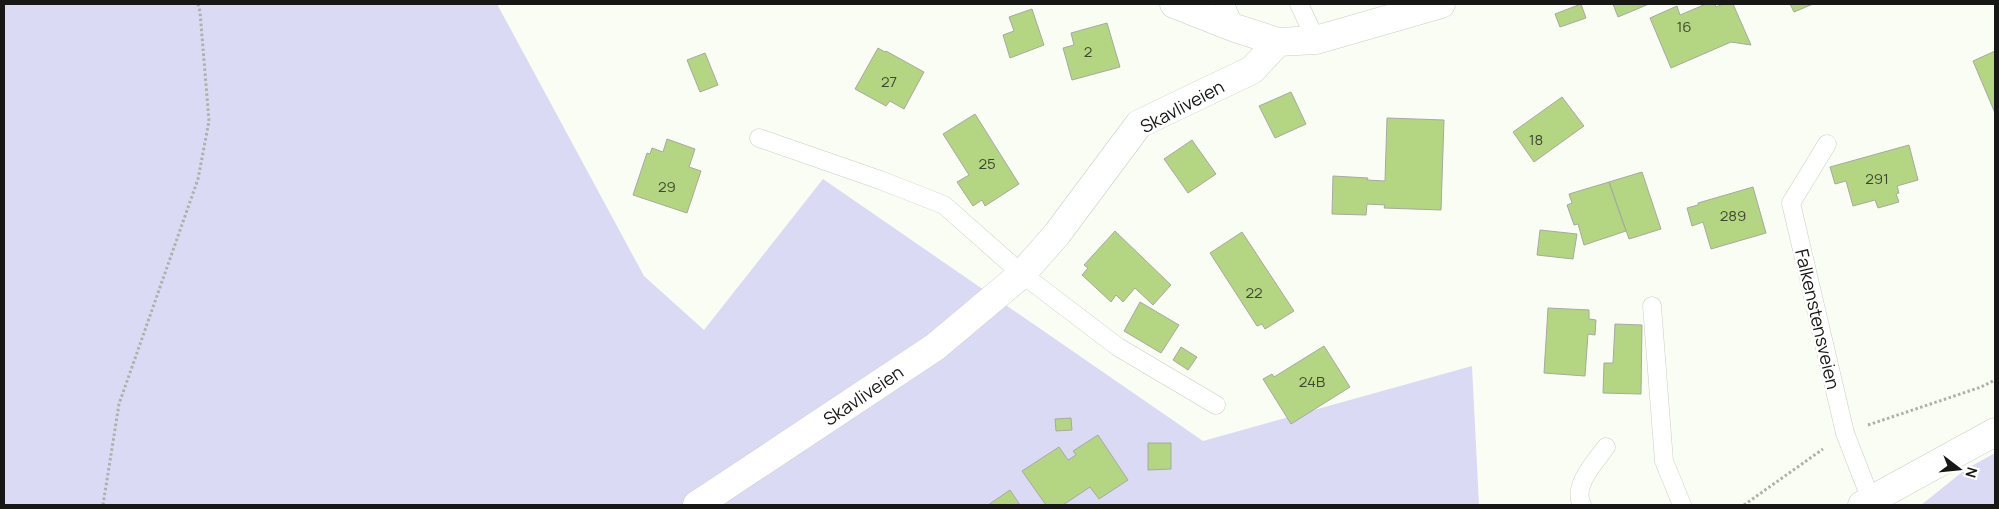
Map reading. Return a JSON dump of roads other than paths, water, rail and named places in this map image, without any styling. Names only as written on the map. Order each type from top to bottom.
[{"type":"street","points":[[1174,4],[1230,16],[1278,42],[1316,40],[1441,4]]},
{"type":"street","name":"Skavliveien","points":[[697,505],[935,346],[1022,274],[1057,234],[1139,124],[1252,70],[1278,42]]},
{"type":"street","name":"Falkenstensveien","points":[[1867,503],[1995,432]]},
{"type":"lane","points":[[1299,4],[1316,40]]},
{"type":"lane","points":[[759,138],[880,180],[944,205],[1022,274],[1118,346],[1216,405]]},
{"type":"lane","name":"Falkenstensveien","points":[[1827,144],[1791,203],[1845,433],[1867,503]]},
{"type":"lane","points":[[1652,306],[1664,462],[1682,505]]},
{"type":"lane","points":[[1582,505],[1579,499],[1582,486],[1589,470],[1606,447]]}]
